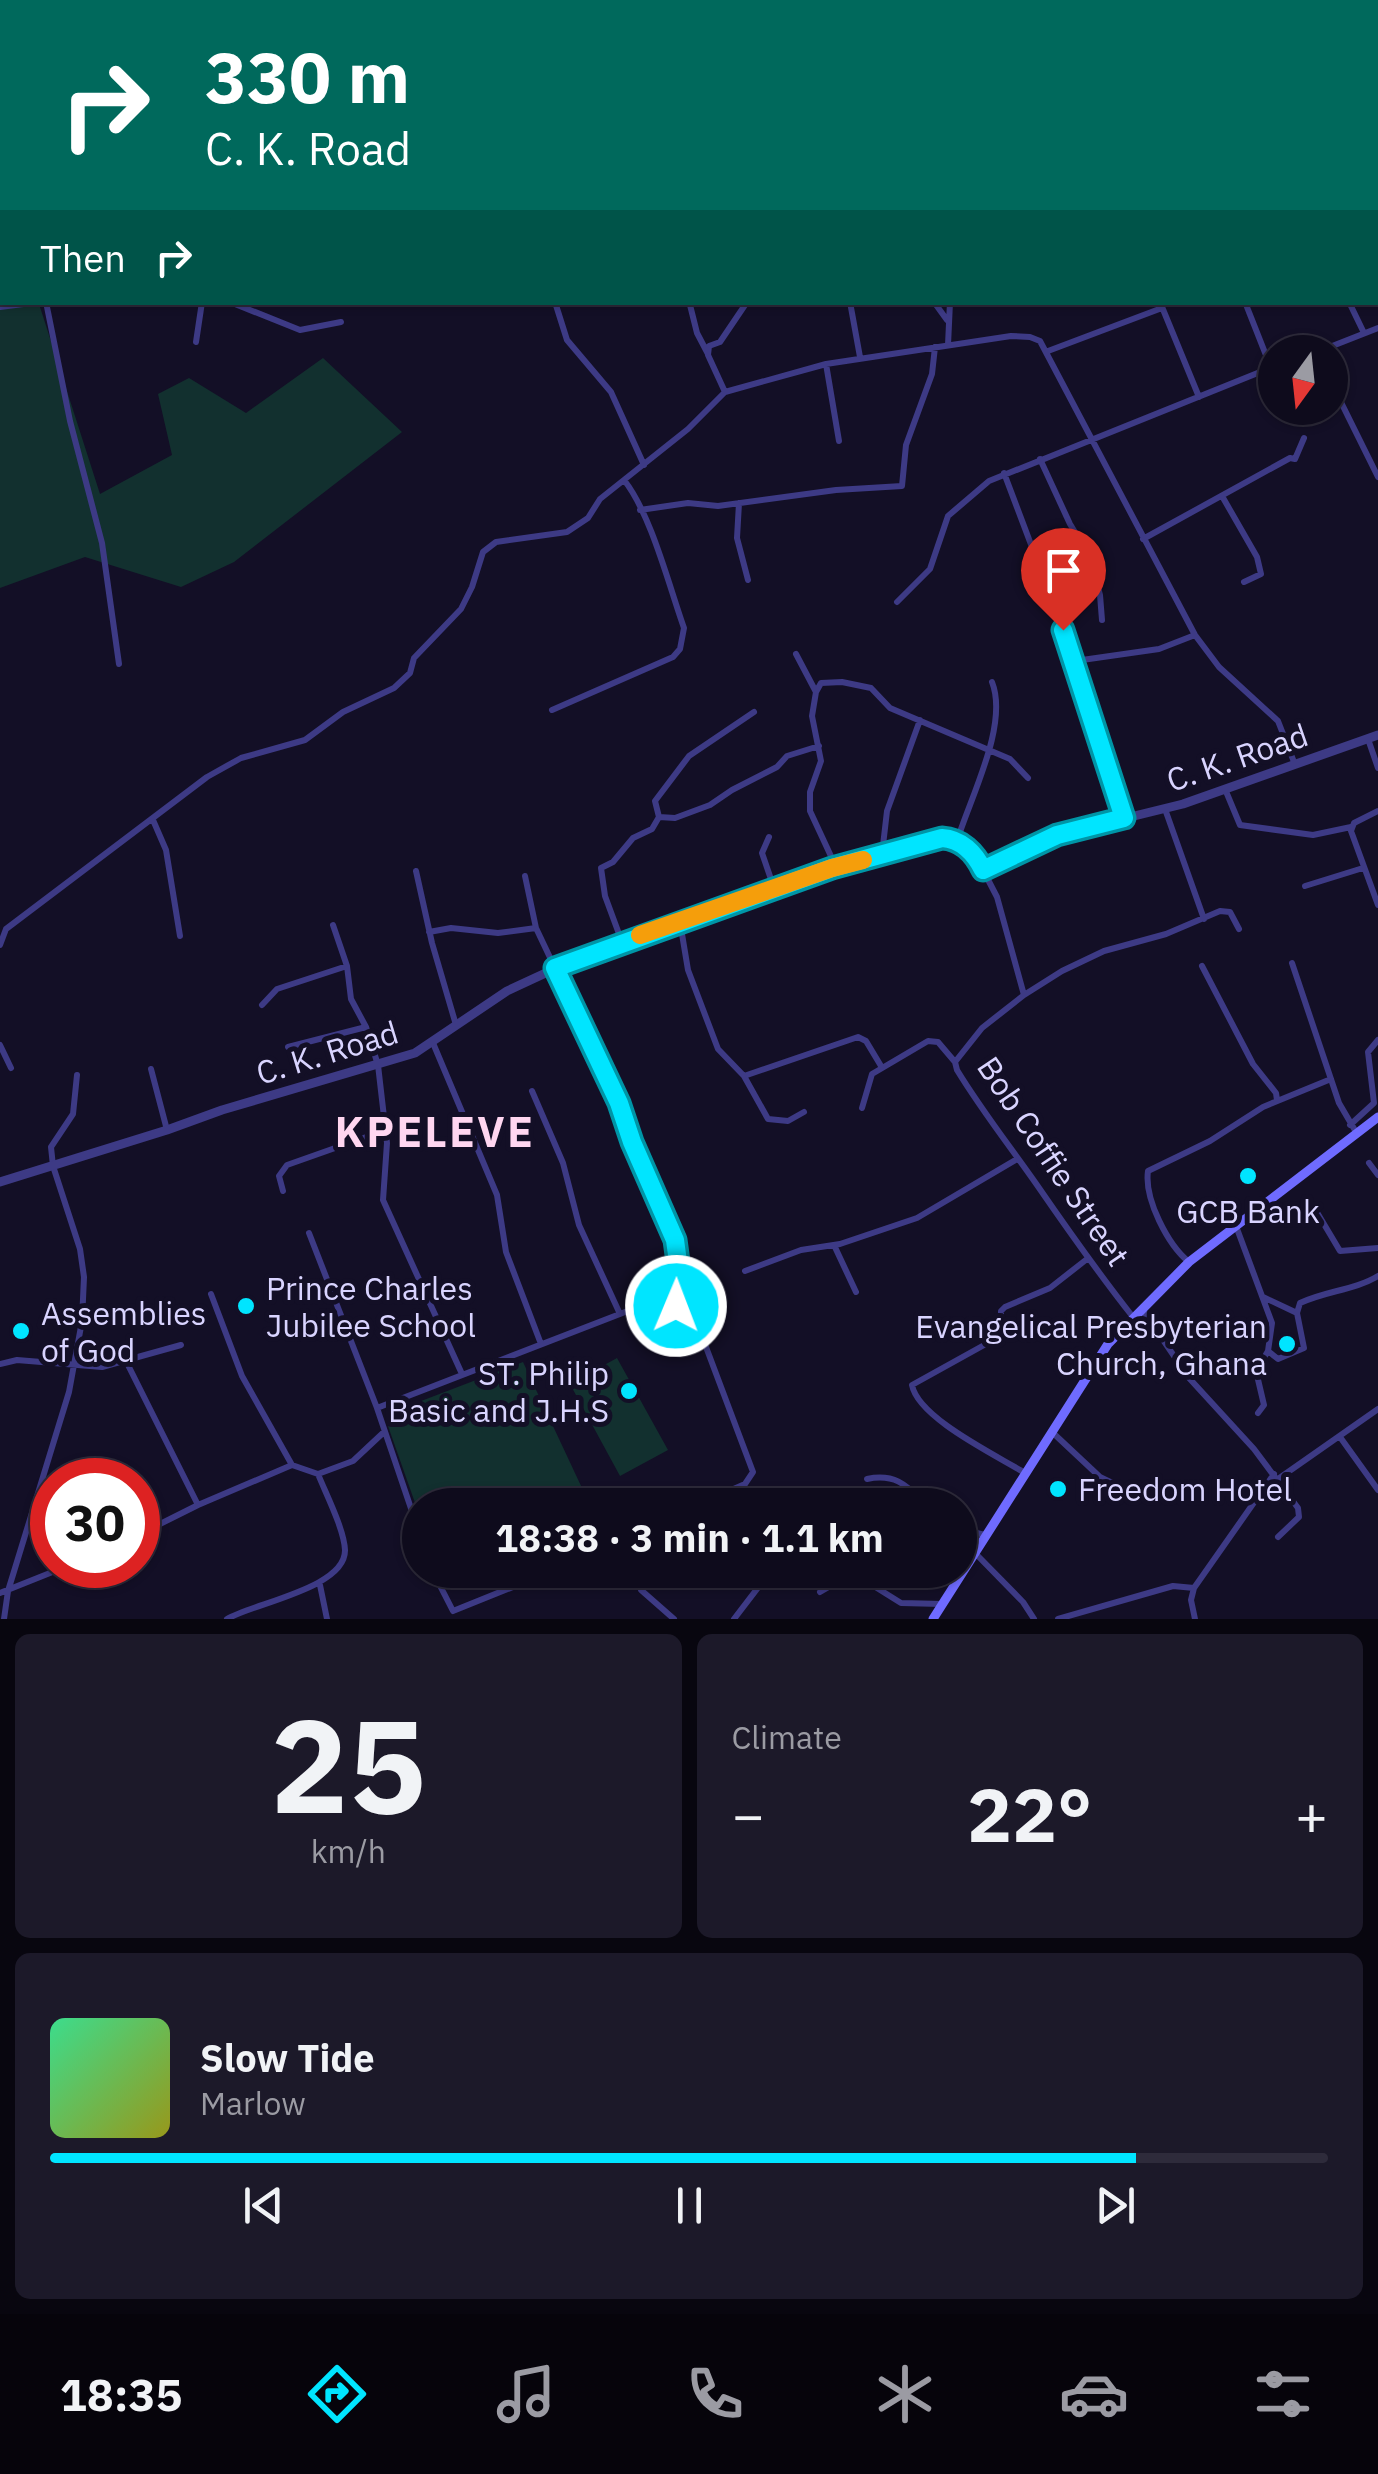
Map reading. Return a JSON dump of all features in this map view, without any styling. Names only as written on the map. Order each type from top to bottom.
[{"type":"main road","points":[[977,1548],[1086,1374],[1133,1317],[1190,1262],[1353,1128],[1374,1119]]},
{"type":"main road","points":[[933,1619],[953,1588]]},
{"type":"street","points":[[44,305],[102,543],[119,664]]},
{"type":"street","points":[[196,342],[202,305]]},
{"type":"street","points":[[238,305],[300,330],[341,322]]},
{"type":"street","points":[[558,305],[567,340],[611,392],[644,466]]},
{"type":"street","points":[[690,305],[700,340],[725,392]]},
{"type":"street","points":[[708,356],[710,346],[720,342],[745,305]]},
{"type":"street","points":[[851,305],[860,357]]},
{"type":"street","points":[[936,305],[948,321]]},
{"type":"street","points":[[948,345],[950,305]]},
{"type":"street","points":[[1048,351],[1161,305],[1199,397]]},
{"type":"street","points":[[1246,305],[1259,335]]},
{"type":"street","points":[[1350,305],[1364,334]]},
{"type":"street","points":[[1348,340],[1378,328]]},
{"type":"street","points":[[0,945],[6,928],[225,766],[305,740],[343,712],[394,688],[410,674],[414,658],[422,648],[461,609],[483,552],[496,542],[567,532],[588,518],[600,499],[644,466],[725,392],[860,357],[1024,336],[1040,342],[1195,634],[1219,667],[1278,722],[1294,762]]},
{"type":"street","points":[[640,510],[688,503],[718,506],[836,490],[902,486],[906,444],[932,374],[935,347]]},
{"type":"street","points":[[826,364],[839,441]]},
{"type":"street","points":[[897,602],[930,569],[948,516],[979,488],[1004,473],[1258,373]]},
{"type":"street","points":[[1348,416],[1378,477]]},
{"type":"street","points":[[1143,539],[1290,458],[1296,459],[1304,438]]},
{"type":"street","points":[[1040,459],[1090,557],[1102,620]]},
{"type":"street","points":[[1004,473],[1075,661],[1124,818]]},
{"type":"street","points":[[552,710],[673,657],[680,649],[684,628],[633,491],[624,480]]},
{"type":"street","points":[[1222,496],[1256,557],[1261,574],[1244,582]]},
{"type":"street","points":[[739,504],[737,538],[748,580]]},
{"type":"street","points":[[1075,661],[1159,649],[1195,634]]},
{"type":"street","points":[[796,654],[816,692]]},
{"type":"street","points":[[836,867],[810,811],[810,792],[821,761],[812,716],[821,683],[830,680],[871,688],[890,708],[1013,761],[1028,778]]},
{"type":"street","points":[[992,682],[998,702],[988,751],[958,841],[977,859],[997,897],[1024,995]]},
{"type":"street","points":[[659,817],[654,805],[660,791],[689,756],[754,712]]},
{"type":"street","points":[[882,856],[887,811],[920,720]]},
{"type":"street","points":[[1373,737],[1378,768]]},
{"type":"street","name":"C. K. Road","points":[[983,870],[1057,835],[1166,808],[1373,737]]},
{"type":"street","points":[[659,817],[675,818],[710,805],[776,768],[787,756],[819,746]]},
{"type":"street","points":[[1224,788],[1238,822],[1244,826],[1313,836],[1351,826],[1378,811]]},
{"type":"street","points":[[1166,808],[1204,919],[1226,910],[1239,929]]},
{"type":"street","points":[[622,942],[600,869],[613,862],[633,838],[652,830],[659,817]]},
{"type":"street","points":[[152,820],[166,850],[180,936]]},
{"type":"street","points":[[1351,826],[1378,905]]},
{"type":"street","points":[[769,837],[762,853],[774,888]]},
{"type":"street","name":"C. K. Road","points":[[0,1182],[222,1110],[416,1053],[496,998],[555,968],[679,920],[836,867],[942,838],[958,841]]},
{"type":"street","points":[[1305,886],[1363,868]]},
{"type":"street","points":[[416,871],[457,1026]]},
{"type":"street","points":[[525,876],[536,928],[619,1103],[675,1240],[676,1306]]},
{"type":"street","name":"Bob Coffie Street","points":[[1133,1317],[992,1127],[955,1062],[982,1028],[1024,995],[1082,960],[1204,919]]},
{"type":"street","points":[[679,920],[688,970],[718,1049],[744,1076],[768,1119],[788,1121],[804,1112]]},
{"type":"street","points":[[333,925],[347,966],[351,999],[366,1027],[378,1064],[388,1163],[382,1186],[384,1200],[462,1374]]},
{"type":"street","points":[[430,932],[451,928],[498,933],[536,928]]},
{"type":"street","points":[[1292,963],[1331,1079],[1353,1128],[1374,1103],[1368,1052],[1378,1040]]},
{"type":"street","points":[[262,1005],[277,989],[347,966]]},
{"type":"street","points":[[1202,966],[1246,1054],[1274,1088],[1278,1100]]},
{"type":"street","points":[[288,1047],[366,1027]]},
{"type":"street","points":[[744,1076],[858,1036],[866,1041],[882,1066]]},
{"type":"street","points":[[862,1108],[871,1077],[882,1066],[932,1040],[955,1062]]},
{"type":"street","points":[[433,1043],[497,1195],[510,1262],[541,1344]]},
{"type":"street","points":[[0,1045],[12,1068]]},
{"type":"street","points":[[151,1069],[168,1130]]},
{"type":"street","points":[[4,1619],[4,1592],[76,1365],[84,1277],[80,1249],[51,1147],[73,1114],[78,1075]]},
{"type":"street","points":[[1190,1262],[1177,1252],[1157,1211],[1146,1180],[1148,1171],[1210,1141],[1244,1116],[1331,1079]]},
{"type":"street","points":[[532,1091],[563,1163],[579,1225],[620,1314]]},
{"type":"street","points":[[1374,1119],[1378,1133]]},
{"type":"street","points":[[283,1190],[279,1176],[287,1166],[386,1130]]},
{"type":"street","points":[[744,1271],[801,1250],[834,1245],[917,1218],[1017,1159]]},
{"type":"street","points":[[1369,1163],[1378,1174]]},
{"type":"street","points":[[1314,1209],[1340,1250],[1378,1248]]},
{"type":"street","points":[[1236,1226],[1272,1323],[1268,1351],[1256,1371],[1264,1405],[1258,1413]]},
{"type":"street","points":[[309,1233],[404,1488]]},
{"type":"street","points":[[834,1245],[856,1292]]},
{"type":"street","points":[[1025,1473],[933,1415],[915,1395],[912,1385],[995,1339],[1002,1328],[1000,1316],[1006,1307],[1050,1288],[1087,1259]]},
{"type":"street","points":[[1268,1351],[1278,1359],[1305,1346],[1296,1313],[1298,1305],[1336,1288],[1362,1284],[1378,1276]]},
{"type":"street","points":[[211,1294],[242,1376],[292,1465],[318,1474],[353,1461],[384,1432]]},
{"type":"street","points":[[1263,1297],[1296,1313]]},
{"type":"street","points":[[377,1408],[620,1314],[656,1304],[676,1306],[688,1312],[697,1324],[753,1472],[746,1484],[737,1488]]},
{"type":"street","points":[[1142,1309],[1189,1378],[1276,1477],[1299,1513],[1297,1520],[1278,1537]]},
{"type":"street","points":[[0,1364],[17,1360],[102,1367],[182,1344]]},
{"type":"street","points":[[126,1362],[198,1505]]},
{"type":"street","points":[[1195,1619],[1191,1600],[1194,1588],[1276,1477],[1378,1409]]},
{"type":"street","points":[[1052,1431],[1100,1477],[1135,1494]]},
{"type":"street","points":[[1340,1437],[1378,1490]]},
{"type":"street","points":[[160,1524],[292,1465]]},
{"type":"street","points":[[227,1619],[242,1610],[320,1585],[342,1562],[346,1552],[318,1474]]},
{"type":"street","points":[[866,1479],[884,1476],[905,1488]]},
{"type":"street","points":[[977,1532],[985,1534]]},
{"type":"street","points":[[977,1554],[1034,1619]]},
{"type":"street","points":[[820,1592],[853,1572],[901,1603],[943,1604]]},
{"type":"street","points":[[4,1592],[30,1581]]},
{"type":"street","points":[[320,1585],[326,1619]]},
{"type":"street","points":[[1058,1619],[1173,1586],[1194,1588]]},
{"type":"street","points":[[440,1588],[453,1615],[514,1588]]},
{"type":"street","points":[[641,1588],[674,1619]]},
{"type":"street","points":[[734,1619],[757,1588]]},
{"type":"green space","points":[[0,305],[40,307],[100,494],[172,455],[158,394],[189,378],[246,413],[323,358],[402,432],[234,562],[181,587],[85,557],[0,588]]},
{"type":"green space","points":[[617,1358],[668,1450],[620,1476],[570,1384]]},
{"type":"green space","points":[[523,1362],[582,1488],[410,1488],[388,1426],[395,1411]]},
{"type":"slow traffic","points":[[640,935],[863,860]]},
{"type":"place","name":"GCB Bank","points":[[1248,1176]]},
{"type":"place","name":"Prince Charles Jubilee School","points":[[246,1306]]},
{"type":"place","name":"Assemblies of God","points":[[21,1331]]},
{"type":"place","name":"Evangelical Presbyterian Church, Ghana","points":[[1287,1344]]},
{"type":"place","name":"ST. Philip Basic and J.H.S","points":[[629,1391]]},
{"type":"place","name":"Freedom Hotel","points":[[1058,1489]]},
{"type":"district","name":"KPELEVE","points":[[435,1131]]},
{"type":"route","points":[[676,1306],[675,1240],[619,1103],[555,968],[679,920],[832,868],[942,838],[958,841],[983,870],[1057,835],[1124,818],[1063,630]]}]
